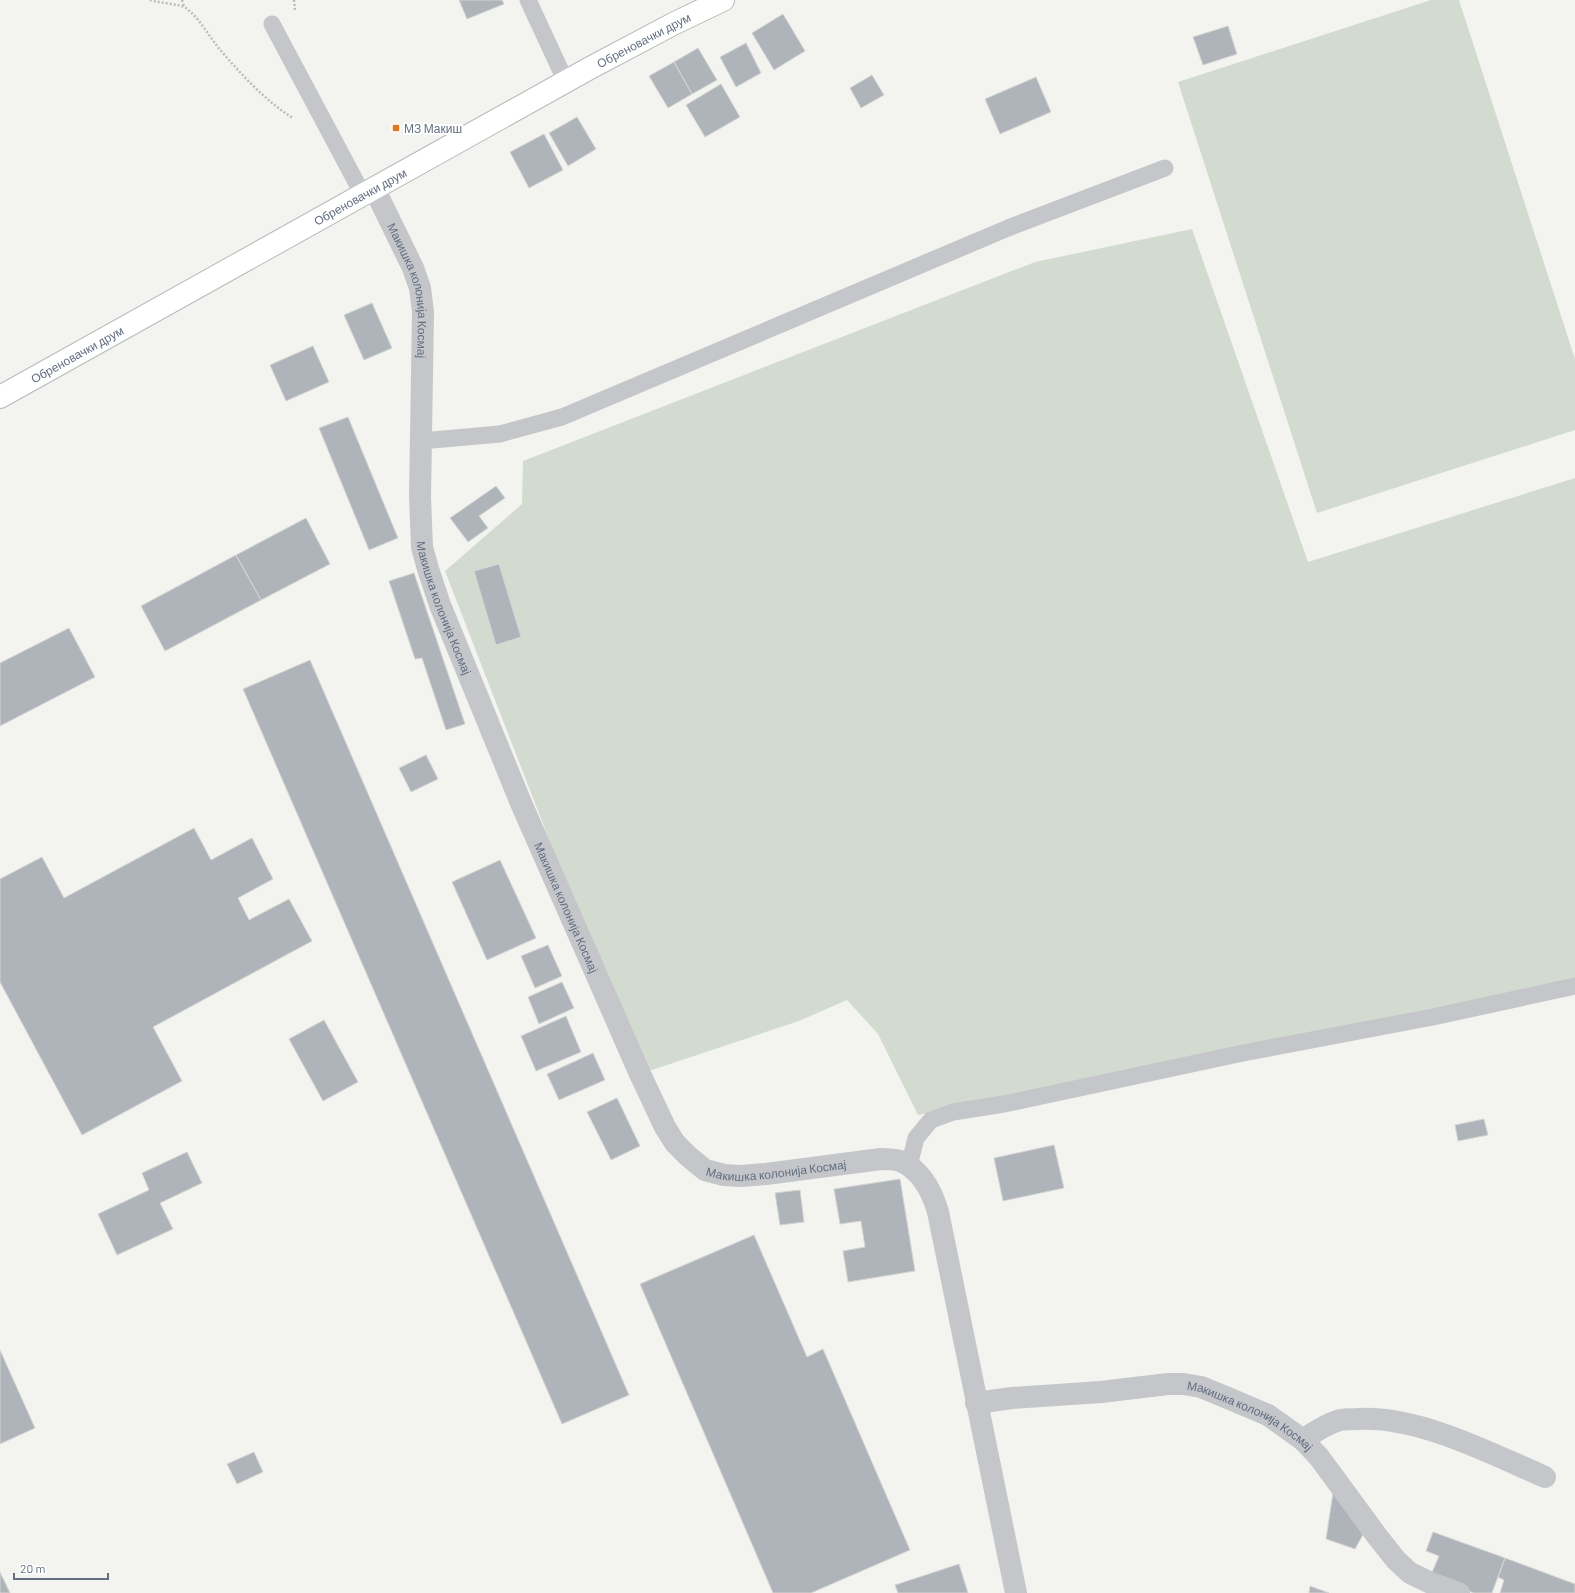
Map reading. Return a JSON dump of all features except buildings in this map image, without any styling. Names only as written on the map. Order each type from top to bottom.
[{"type":"street","name":"Обреновачки друм","points":[[0,397],[566,82],[675,23],[723,0]]},
{"type":"street","name":"Макишка колонија Космај","points":[[368,192],[413,268],[420,288],[423,312],[421,441],[422,547],[440,605],[521,803],[640,1074],[665,1127],[675,1143],[705,1170],[724,1175],[740,1176],[881,1159],[898,1161],[909,1166],[926,1184],[932,1193],[938,1212],[1016,1593]]},
{"type":"street","name":"Макишка колонија Космај","points":[[976,1403],[1012,1398],[1100,1392],[1168,1384],[1184,1384],[1201,1387],[1268,1415],[1303,1440],[1319,1457],[1396,1560],[1410,1573],[1459,1593]]},
{"type":"street","points":[[1303,1440],[1316,1430],[1341,1420],[1373,1418],[1405,1424],[1452,1437],[1545,1477]]},
{"type":"lane","points":[[528,0],[566,82]]},
{"type":"lane","points":[[272,24],[368,192]]},
{"type":"lane","points":[[421,441],[500,434],[562,417],[1008,228],[1165,168]]},
{"type":"lane","points":[[909,1166],[916,1138],[931,1120],[953,1112],[1004,1104],[1243,1053],[1433,1017],[1575,986]]},
{"type":"path","points":[[150,0],[158,3],[184,7],[197,18],[218,46],[248,81],[294,119]]},
{"type":"path","points":[[182,0],[184,7]]},
{"type":"shaded area","points":[[1431,0],[1459,0],[1575,359],[1575,430],[1317,513],[1178,82]]},
{"type":"shaded area","points":[[1192,229],[1308,562],[1575,478],[1575,991],[918,1115],[878,1034],[847,1000],[799,1021],[640,1074],[445,571],[522,504],[523,461],[1035,262]]},
{"type":"place","name":"МЗ Макиш","points":[[396,128]]}]
